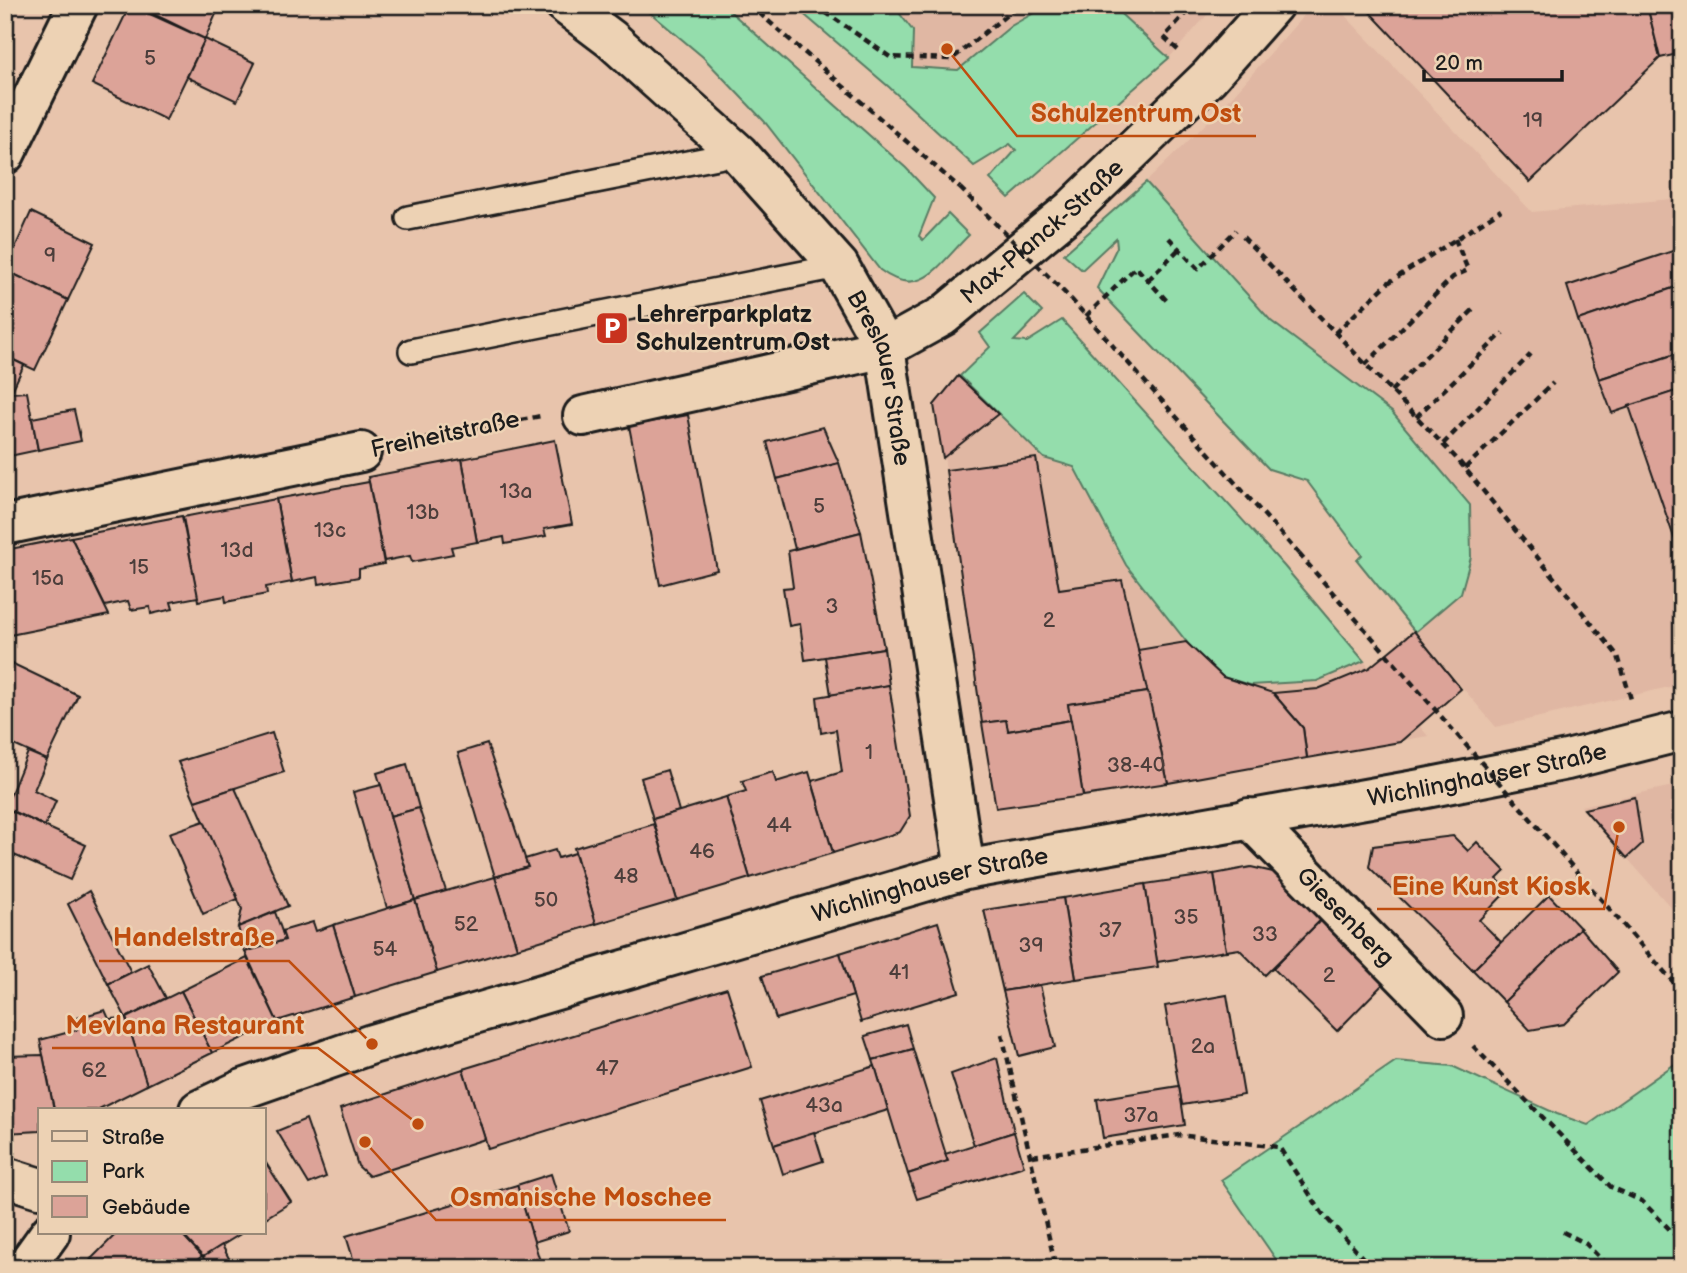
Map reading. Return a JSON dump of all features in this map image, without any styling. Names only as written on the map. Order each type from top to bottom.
[{"type":"street","points":[[5,154],[78,5]]},
{"type":"street","name":"Breslauer Straße","points":[[566,5],[611,39],[738,153],[839,266],[884,348],[965,870]]},
{"type":"street","name":"Max-Planck-Straße","points":[[884,348],[943,316],[1063,216],[1209,77],[1273,5]]},
{"type":"street","points":[[583,416],[884,348]]},
{"type":"street","name":"Freiheitstraße","points":[[5,525],[360,452]]},
{"type":"street","name":"Wichlinghauser Straße","points":[[203,1108],[243,1089],[372,1044],[965,870],[1421,789],[1567,760],[1682,731]]},
{"type":"street","name":"Giesenberg","points":[[1249,818],[1443,1016]]},
{"type":"street","points":[[5,1177],[38,1187]]},
{"type":"street","points":[[26,1268],[49,1234]]},
{"type":"lane","points":[[408,218],[738,153]]},
{"type":"lane","points":[[411,351],[839,266]]},
{"type":"path","points":[[750,5],[960,188],[1071,299],[1299,554],[1682,992]]},
{"type":"path","points":[[815,5],[890,57],[952,59],[1019,5]]},
{"type":"path","points":[[1177,49],[1164,37],[1193,5]]},
{"type":"path","points":[[1335,333],[1388,283],[1501,210]]},
{"type":"path","points":[[1169,238],[1198,269],[1236,230]]},
{"type":"path","points":[[1242,237],[1465,468],[1618,656],[1644,740]]},
{"type":"path","points":[[1366,365],[1453,277],[1468,270],[1455,239]]},
{"type":"path","points":[[1148,280],[1179,250]]},
{"type":"path","points":[[1086,316],[1136,267],[1167,301]]},
{"type":"path","points":[[1391,391],[1475,307]]},
{"type":"path","points":[[1416,417],[1503,333]]},
{"type":"path","points":[[1443,444],[1531,354]]},
{"type":"path","points":[[1465,468],[1553,383]]},
{"type":"path","name":"Freiheitstraße","points":[[360,452],[537,416],[583,416]]},
{"type":"path","points":[[1443,1016],[1611,1187],[1642,1201],[1682,1242]]},
{"type":"path","points":[[1002,1034],[1056,1268]]},
{"type":"path","points":[[1032,1156],[1179,1135],[1279,1147],[1322,1213],[1372,1268]]},
{"type":"path","points":[[1563,1232],[1585,1244],[1604,1266],[1628,1268]]},
{"type":"shaded area","points":[[893,5],[1048,5],[1011,26],[958,70],[911,67],[913,31]]},
{"type":"shaded area","points":[[1111,5],[1216,5],[1169,58]]},
{"type":"shaded area","points":[[1313,5],[1335,5],[1532,212],[1682,198],[1682,684],[1496,727],[1415,632],[1461,593],[1392,412],[1271,321],[1146,182],[1221,109]]},
{"type":"shaded area","points":[[960,376],[1044,458],[1074,466],[1126,565],[1317,681],[1364,661],[1428,736],[995,809],[936,401]]},
{"type":"shaded area","points":[[1682,784],[1682,920],[1581,806]]},
{"type":"green space","points":[[641,5],[723,5],[906,168],[934,198],[919,236],[923,240],[948,214],[969,235],[929,275],[918,280],[907,282],[894,279],[880,270],[764,121],[703,57]]},
{"type":"green space","points":[[793,5],[893,5],[913,31],[912,67],[958,70],[1011,26],[1048,5],[1111,5],[1169,58],[1009,198],[990,179],[1016,150],[1010,144],[974,166],[889,87]]},
{"type":"green space","points":[[1146,182],[1271,321],[1392,412],[1470,505],[1471,557],[1461,593],[1415,632],[1357,560],[1362,555],[1307,481],[1269,469],[1097,288],[1117,247],[1116,238],[1082,270],[1064,254]]},
{"type":"green space","points":[[1024,294],[1042,312],[1014,341],[1027,342],[1062,320],[1284,566],[1364,661],[1317,681],[1250,685],[1223,677],[1197,655],[1126,565],[1074,467],[1044,458],[960,376],[990,347],[980,333]]},
{"type":"green space","points":[[1682,1059],[1682,1268],[1282,1268],[1221,1180],[1396,1061],[1452,1066],[1557,1114],[1588,1125]]},
{"type":"building","points":[[130,5],[205,39],[166,120],[92,84]]},
{"type":"building","points":[[135,5],[220,5],[205,39]]},
{"type":"building","points":[[1363,5],[1647,5],[1660,58],[1530,182]]},
{"type":"building","points":[[1647,5],[1682,5],[1682,53],[1660,58]]},
{"type":"building","points":[[205,39],[255,63],[237,101],[187,77]]},
{"type":"building","points":[[31,212],[95,243],[68,300],[5,270]]},
{"type":"building","points":[[1682,248],[1682,285],[1578,320],[1567,286]]},
{"type":"building","points":[[5,270],[68,300],[35,370],[5,356]]},
{"type":"building","points":[[1682,285],[1682,352],[1599,379],[1578,320]]},
{"type":"building","points":[[1682,352],[1682,389],[1612,413],[1599,379]]},
{"type":"building","points":[[5,356],[24,365],[11,393],[27,392],[38,450],[5,457]]},
{"type":"building","points":[[958,376],[998,414],[943,458],[934,405]]},
{"type":"building","points":[[1682,389],[1682,561],[1629,406]]},
{"type":"building","points":[[74,410],[81,441],[38,450],[32,418]]},
{"type":"building","points":[[688,415],[717,570],[660,585],[629,426]]},
{"type":"building","points":[[823,427],[839,463],[777,479],[767,442]]},
{"type":"building","points":[[555,440],[572,524],[544,529],[546,536],[505,544],[504,537],[477,542],[462,459]]},
{"type":"building","points":[[1036,458],[1059,589],[1122,580],[1148,692],[1068,704],[1071,720],[1008,731],[1006,720],[982,723],[946,470]]},
{"type":"building","points":[[462,459],[477,542],[451,547],[453,554],[412,562],[410,556],[384,561],[368,477]]},
{"type":"building","points":[[839,463],[861,532],[795,549],[777,479]]},
{"type":"building","points":[[369,482],[384,564],[359,569],[359,577],[319,584],[318,577],[292,582],[276,499]]},
{"type":"building","points":[[276,499],[292,582],[266,587],[267,594],[226,602],[225,596],[198,601],[183,517]]},
{"type":"building","points":[[182,516],[198,597],[171,602],[173,609],[151,614],[150,607],[131,610],[128,601],[105,606],[71,537]]},
{"type":"building","points":[[861,532],[884,648],[805,660],[800,624],[789,626],[783,588],[793,587],[788,551]]},
{"type":"building","points":[[71,537],[109,615],[10,635],[5,608],[5,550]]},
{"type":"building","points":[[1414,631],[1461,689],[1400,742],[1307,758],[1303,728],[1273,693],[1318,689],[1369,668]]},
{"type":"building","points":[[1186,642],[1223,677],[1273,693],[1303,728],[1307,758],[1168,783],[1138,650]]},
{"type":"building","points":[[884,648],[889,685],[831,695],[825,657]]},
{"type":"building","points":[[5,660],[78,695],[47,760],[5,741]]},
{"type":"building","points":[[889,685],[910,816],[900,832],[833,853],[812,781],[842,772],[836,730],[821,733],[817,697]]},
{"type":"building","points":[[1148,692],[1168,783],[1083,796],[1068,704]]},
{"type":"building","points":[[1006,720],[1008,731],[1071,720],[1083,796],[996,808],[982,723]]},
{"type":"building","points":[[272,733],[284,772],[195,801],[178,762]]},
{"type":"building","points":[[487,744],[528,867],[495,877],[458,753]]},
{"type":"building","points":[[28,752],[47,760],[34,790],[56,801],[45,826],[5,808]]},
{"type":"building","points":[[407,764],[419,808],[390,816],[377,773]]},
{"type":"building","points":[[667,770],[679,811],[653,819],[641,778]]},
{"type":"building","points":[[773,772],[776,782],[809,772],[833,853],[750,878],[726,797],[746,791],[742,781]]},
{"type":"building","points":[[381,785],[415,900],[387,908],[353,792]]},
{"type":"building","points":[[235,788],[288,906],[238,927],[242,909],[195,801]]},
{"type":"building","points":[[726,797],[750,878],[677,900],[653,819]]},
{"type":"building","points":[[1635,797],[1642,844],[1627,858],[1584,809]]},
{"type":"building","points":[[5,808],[86,845],[70,880],[5,851]]},
{"type":"building","points":[[419,808],[446,891],[415,900],[390,816]]},
{"type":"building","points":[[204,821],[238,899],[203,914],[169,833]]},
{"type":"building","points":[[654,824],[677,900],[596,924],[574,848]]},
{"type":"building","points":[[1453,836],[1468,851],[1477,842],[1505,871],[1497,879],[1508,890],[1479,920],[1501,942],[1473,970],[1369,867],[1373,846]]},
{"type":"building","points":[[555,850],[558,858],[575,853],[596,924],[517,948],[495,877],[528,867],[525,859]]},
{"type":"building","points":[[1251,867],[1273,872],[1322,919],[1265,975],[1239,949],[1226,951],[1214,874]]},
{"type":"building","points":[[1214,874],[1226,951],[1157,962],[1145,884]]},
{"type":"building","points":[[495,877],[517,948],[437,972],[415,900]]},
{"type":"building","points":[[1145,884],[1158,967],[1076,979],[1063,898]]},
{"type":"building","points":[[89,891],[131,972],[108,984],[68,904]]},
{"type":"building","points":[[1549,895],[1580,928],[1504,1002],[1473,970]]},
{"type":"building","points":[[1063,898],[1076,979],[1003,991],[984,910]]},
{"type":"building","points":[[415,900],[437,972],[355,997],[333,925]]},
{"type":"building","points":[[275,912],[285,940],[245,952],[238,927]]},
{"type":"building","points":[[1322,919],[1386,981],[1337,1031],[1273,968]]},
{"type":"building","points":[[313,922],[316,931],[333,925],[355,997],[277,1021],[245,952],[285,940],[282,931]]},
{"type":"building","points":[[938,922],[959,992],[861,1022],[840,953]]},
{"type":"building","points":[[1580,928],[1618,972],[1564,1024],[1530,1030],[1504,1002]]},
{"type":"building","points":[[840,953],[853,996],[776,1019],[762,976]]},
{"type":"building","points":[[247,958],[277,1021],[212,1053],[181,991]]},
{"type":"building","points":[[148,964],[166,998],[126,1018],[108,984]]},
{"type":"building","points":[[1040,985],[1055,1047],[1019,1056],[1003,991]]},
{"type":"building","points":[[727,988],[752,1067],[488,1149],[463,1069]]},
{"type":"building","points":[[181,991],[212,1053],[147,1085],[126,1018]]},
{"type":"building","points":[[1227,995],[1244,1095],[1182,1105],[1165,1006]]},
{"type":"building","points":[[105,1010],[109,1019],[126,1018],[147,1085],[101,1108],[54,1108],[40,1040],[77,1030],[74,1019]]},
{"type":"building","points":[[906,1024],[913,1049],[873,1060],[865,1036]]},
{"type":"building","points":[[913,1049],[948,1161],[908,1174],[873,1060]]},
{"type":"building","points":[[43,1055],[54,1108],[38,1108],[38,1131],[5,1133],[5,1056]]},
{"type":"building","points":[[997,1058],[1014,1132],[974,1145],[951,1074]]},
{"type":"building","points":[[875,1066],[888,1110],[774,1145],[760,1101]]},
{"type":"building","points":[[463,1069],[485,1139],[369,1176],[358,1166],[340,1109]]},
{"type":"building","points":[[1179,1086],[1185,1125],[1103,1138],[1097,1099]]},
{"type":"building","points":[[306,1119],[326,1177],[309,1184],[277,1131]]},
{"type":"building","points":[[814,1132],[823,1161],[783,1174],[774,1145]]},
{"type":"building","points":[[1014,1132],[1024,1166],[917,1199],[908,1174],[948,1161],[945,1154]]},
{"type":"building","points":[[266,1163],[291,1202],[266,1218]]},
{"type":"building","points":[[551,1174],[569,1231],[534,1242],[517,1185]]},
{"type":"building","points":[[517,1185],[542,1268],[356,1268],[346,1236]]},
{"type":"building","points":[[116,1234],[182,1234],[202,1256],[194,1263],[199,1268],[100,1268],[91,1259]]},
{"type":"building","points":[[182,1234],[240,1234],[203,1257]]},
{"type":"building","points":[[222,1245],[234,1268],[208,1268],[203,1257]]},
{"type":"building","points":[[91,1259],[100,1268],[85,1268]]},
{"type":"place","name":"Schulzentrum Ost","points":[[947,49]]},
{"type":"place","name":"Lehrerparkplatz Schulzentrum Ost","points":[[612,328]]},
{"type":"place","name":"Eine Kunst Kiosk","points":[[1619,827]]},
{"type":"place","name":"Handelstraße","points":[[372,1044]]},
{"type":"place","name":"Mevlana Restaurant","points":[[418,1124]]},
{"type":"place","name":"Osmanische Moschee","points":[[365,1142]]}]
